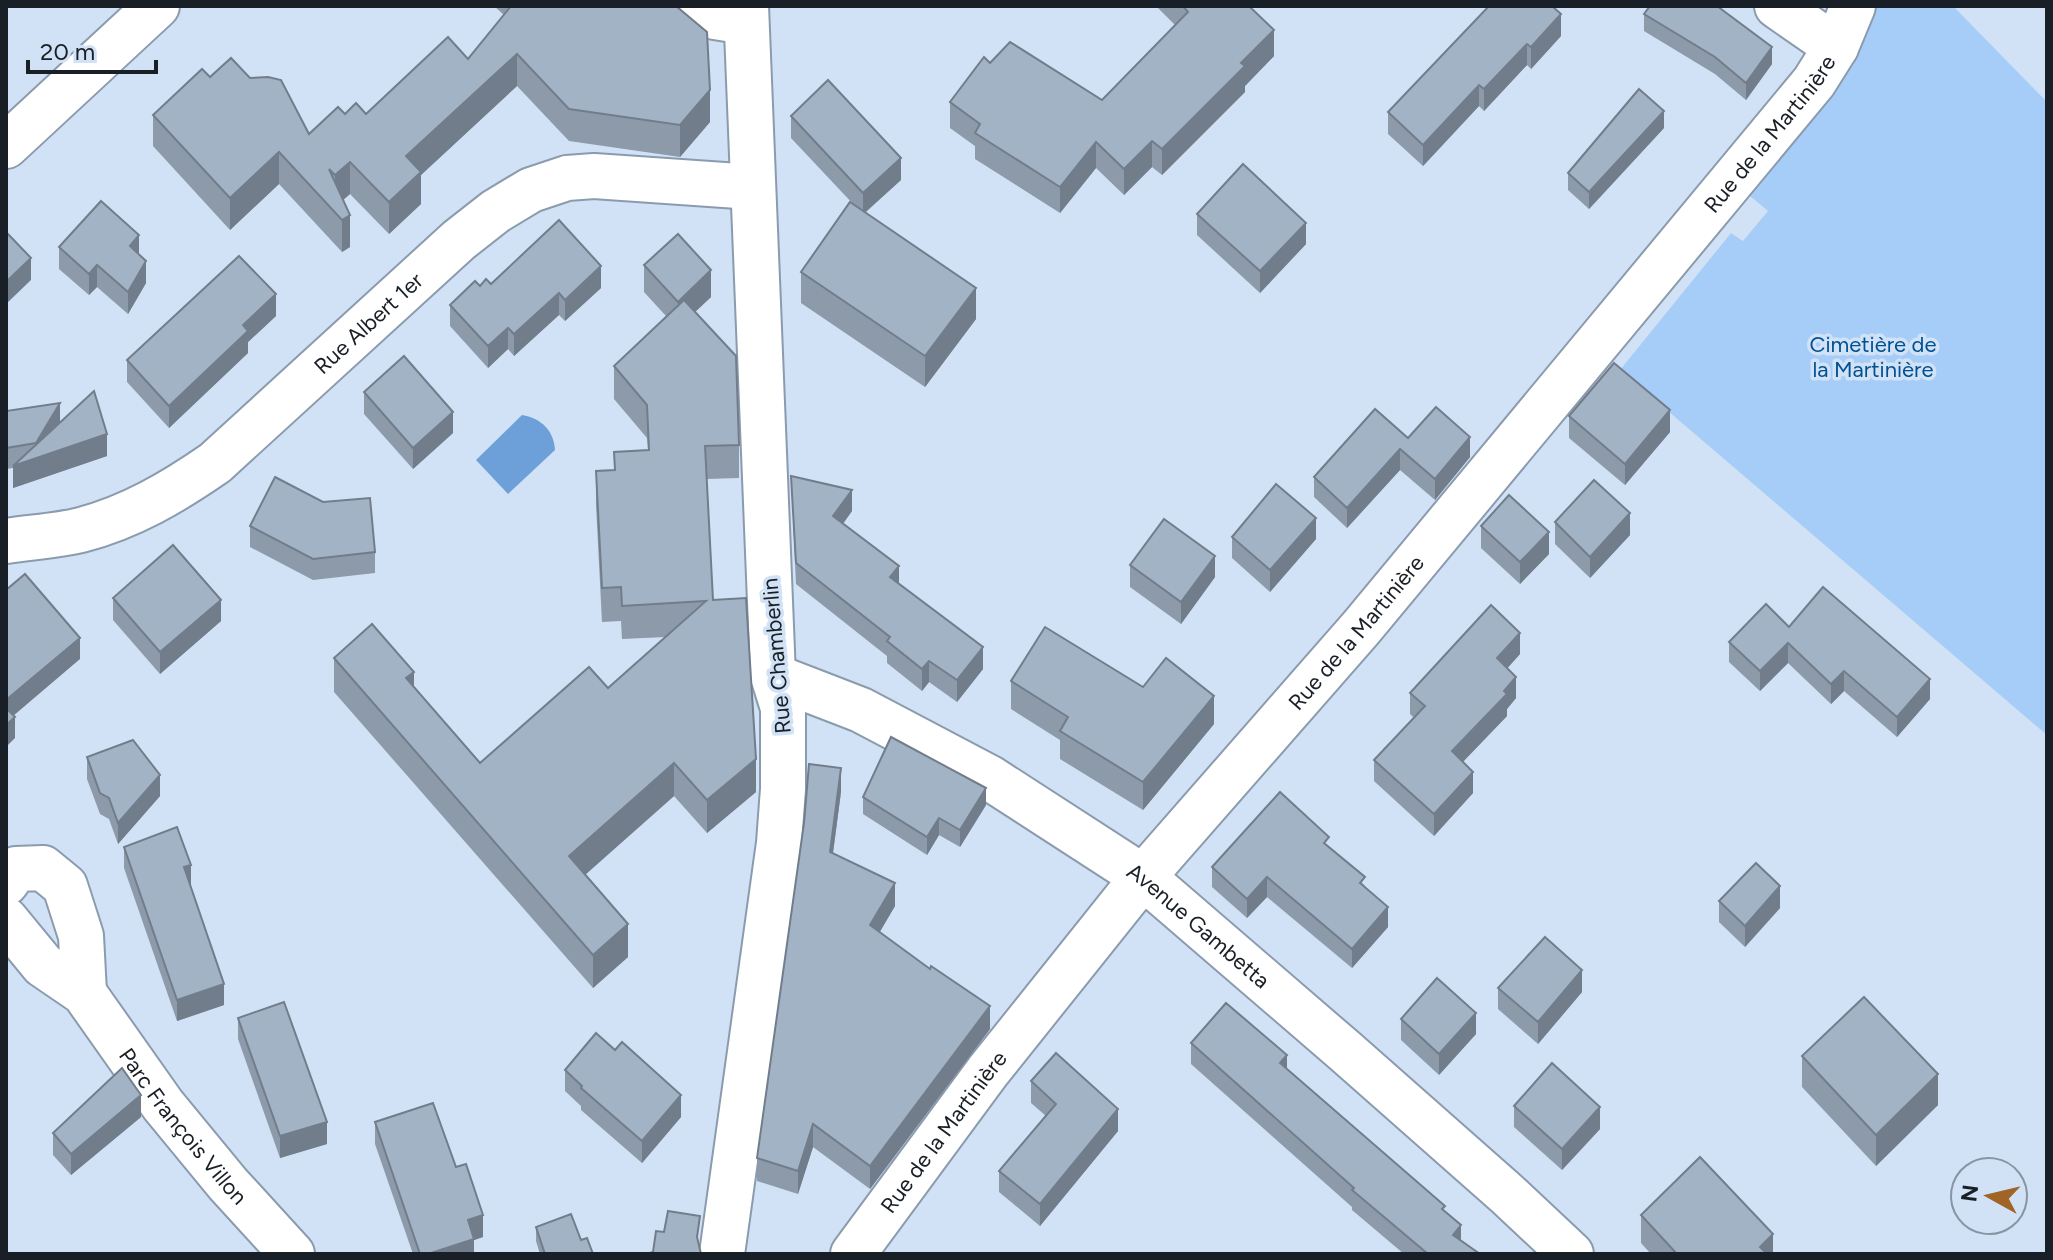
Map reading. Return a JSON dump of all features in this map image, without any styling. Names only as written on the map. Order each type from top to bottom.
[{"type":"street","points":[[6,146],[157,6]]},
{"type":"street","points":[[690,6],[715,17],[746,14]]},
{"type":"street","points":[[1777,6],[1836,47]]},
{"type":"street","name":"Rue de la Martinière","points":[[853,1254],[988,1071],[1143,877],[1372,616],[1814,82],[1836,47],[1853,6]]},
{"type":"street","name":"Rue Chamberlin","points":[[722,1254],[779,843],[783,789],[783,708],[773,676],[746,14]]},
{"type":"street","name":"Rue Albert 1er","points":[[6,541],[79,530],[127,515],[171,494],[215,463],[459,240],[496,211],[531,190],[567,178],[594,176],[753,187]]},
{"type":"street","name":"Avenue Gambetta","points":[[773,676],[861,710],[990,778],[1143,877],[1368,1071],[1571,1254]]},
{"type":"street","points":[[6,883],[16,869],[43,868],[65,886],[81,936],[84,993]]},
{"type":"street","name":"Parc François Villon","points":[[6,920],[43,965],[84,993],[163,1105],[228,1184],[292,1254]]},
{"type":"green space","name":"Cimetière de la Martinière","points":[[1875,6],[1953,6],[2047,102],[2047,735],[1620,370],[1731,233],[1743,241],[1768,211],[1738,186],[1839,71]]},
{"type":"shaded area","points":[[522,415],[545,426],[555,450],[508,494],[476,460]]},
{"type":"building","points":[[511,6],[676,6],[707,32],[710,90],[680,125],[569,109],[517,54],[406,156],[421,172],[389,202],[350,162],[335,175],[329,169],[350,215],[342,220],[279,152],[230,198],[153,115],[202,69],[210,77],[231,58],[250,78],[281,80],[309,134],[338,107],[345,114],[356,103],[366,114],[448,37],[468,59]]},
{"type":"building","points":[[1183,6],[1249,6],[1274,30],[1241,63],[1245,66],[1162,149],[1152,141],[1124,169],[1096,142],[1060,187],[975,133],[980,124],[950,102],[984,57],[990,63],[1010,42],[1102,100],[1188,12]]},
{"type":"building","points":[[1489,6],[1552,6],[1561,14],[1531,47],[1527,44],[1484,89],[1479,85],[1423,145],[1388,112]]},
{"type":"building","points":[[1650,6],[1717,6],[1772,47],[1746,83],[1715,57],[1644,14]]},
{"type":"building","points":[[828,80],[901,158],[863,193],[791,116]]},
{"type":"building","points":[[1639,89],[1664,111],[1589,192],[1568,173]]},
{"type":"building","points":[[1243,164],[1306,223],[1260,271],[1197,214]]},
{"type":"building","points":[[101,201],[139,235],[130,246],[146,261],[128,292],[97,265],[89,274],[59,247]]},
{"type":"building","points":[[850,202],[976,288],[925,356],[801,272]]},
{"type":"building","points":[[559,220],[601,266],[565,300],[559,293],[514,334],[508,328],[488,346],[450,305],[475,281],[480,286],[486,279],[491,284]]},
{"type":"building","points":[[6,232],[31,258],[6,282]]},
{"type":"building","points":[[678,234],[711,270],[678,302],[644,265]]},
{"type":"building","points":[[239,256],[276,294],[243,325],[248,331],[169,406],[127,360]]},
{"type":"building","points":[[684,300],[736,356],[739,445],[705,446],[713,600],[746,598],[756,759],[707,800],[674,763],[569,856],[628,924],[593,955],[334,658],[372,624],[414,672],[406,678],[480,763],[589,667],[608,688],[706,601],[622,606],[621,587],[602,588],[596,471],[615,470],[614,452],[649,450],[647,405],[614,366]]},
{"type":"building","points":[[404,356],[453,412],[413,448],[364,392]]},
{"type":"building","points":[[1614,363],[1670,410],[1625,464],[1569,416]]},
{"type":"building","points":[[94,391],[107,434],[13,466]]},
{"type":"building","points":[[60,403],[36,443],[6,448],[6,411]]},
{"type":"building","points":[[1436,407],[1470,437],[1435,479],[1400,449],[1347,508],[1314,477],[1375,409],[1408,438]]},
{"type":"building","points":[[791,476],[852,490],[833,516],[899,566],[890,577],[983,647],[957,680],[929,661],[922,669],[887,641],[890,637],[796,563]]},
{"type":"building","points":[[275,477],[323,502],[370,498],[375,552],[313,559],[250,526]]},
{"type":"building","points":[[1594,480],[1630,513],[1590,557],[1555,522]]},
{"type":"building","points":[[1276,484],[1316,518],[1270,570],[1232,537]]},
{"type":"building","points":[[1509,495],[1549,532],[1520,562],[1481,526]]},
{"type":"building","points":[[1164,519],[1215,556],[1181,602],[1130,565]]},
{"type":"building","points":[[173,545],[221,600],[160,652],[113,598]]},
{"type":"building","points":[[25,574],[80,638],[6,700],[6,590]]},
{"type":"building","points":[[1823,587],[1930,679],[1897,717],[1844,671],[1831,684],[1788,643],[1760,671],[1729,642],[1766,604],[1789,627]]},
{"type":"building","points":[[1491,605],[1520,633],[1497,658],[1516,677],[1504,691],[1507,694],[1452,751],[1473,772],[1434,814],[1374,760],[1425,706],[1410,693]]},
{"type":"building","points":[[1045,627],[1143,687],[1166,658],[1214,696],[1143,782],[1060,731],[1068,717],[1011,681]]},
{"type":"building","points":[[6,708],[15,717],[6,725]]},
{"type":"building","points":[[891,737],[986,788],[960,830],[939,818],[927,837],[863,797]]},
{"type":"building","points":[[133,740],[160,775],[118,823],[109,798],[100,793],[87,757]]},
{"type":"building","points":[[809,764],[841,768],[830,852],[895,883],[870,925],[930,969],[931,966],[990,1006],[870,1166],[813,1124],[798,1171],[757,1158],[804,823]]},
{"type":"building","points":[[1280,792],[1329,837],[1324,843],[1365,877],[1360,883],[1388,907],[1352,949],[1267,877],[1247,899],[1212,867]]},
{"type":"building","points":[[177,827],[191,865],[184,867],[224,984],[177,1000],[124,847]]},
{"type":"building","points":[[1756,863],[1780,886],[1745,926],[1719,901]]},
{"type":"building","points":[[1545,937],[1582,970],[1538,1022],[1498,988]]},
{"type":"building","points":[[1437,978],[1476,1013],[1439,1054],[1401,1019]]},
{"type":"building","points":[[1864,997],[1938,1074],[1876,1135],[1802,1056]]},
{"type":"building","points":[[284,1002],[327,1122],[280,1136],[238,1018]]},
{"type":"building","points":[[1226,1003],[1287,1055],[1280,1063],[1445,1206],[1442,1209],[1461,1225],[1453,1235],[1480,1254],[1428,1254],[1352,1190],[1354,1188],[1191,1043]]},
{"type":"building","points":[[596,1033],[615,1050],[622,1042],[681,1095],[642,1141],[565,1070]]},
{"type":"building","points":[[1056,1053],[1118,1109],[1040,1204],[999,1171],[1056,1104],[1031,1081]]},
{"type":"building","points":[[1552,1063],[1600,1107],[1562,1149],[1514,1106]]},
{"type":"building","points":[[122,1068],[141,1095],[71,1154],[53,1133]]},
{"type":"building","points":[[433,1103],[456,1167],[466,1164],[483,1215],[468,1220],[474,1239],[420,1254],[375,1122]]},
{"type":"building","points":[[1700,1157],[1773,1234],[1760,1247],[1767,1254],[1677,1254],[1641,1215]]},
{"type":"building","points":[[668,1211],[700,1216],[697,1237],[701,1254],[646,1254],[653,1252],[656,1231],[664,1232]]},
{"type":"building","points":[[571,1214],[581,1240],[587,1238],[593,1254],[545,1254],[536,1227]]}]
